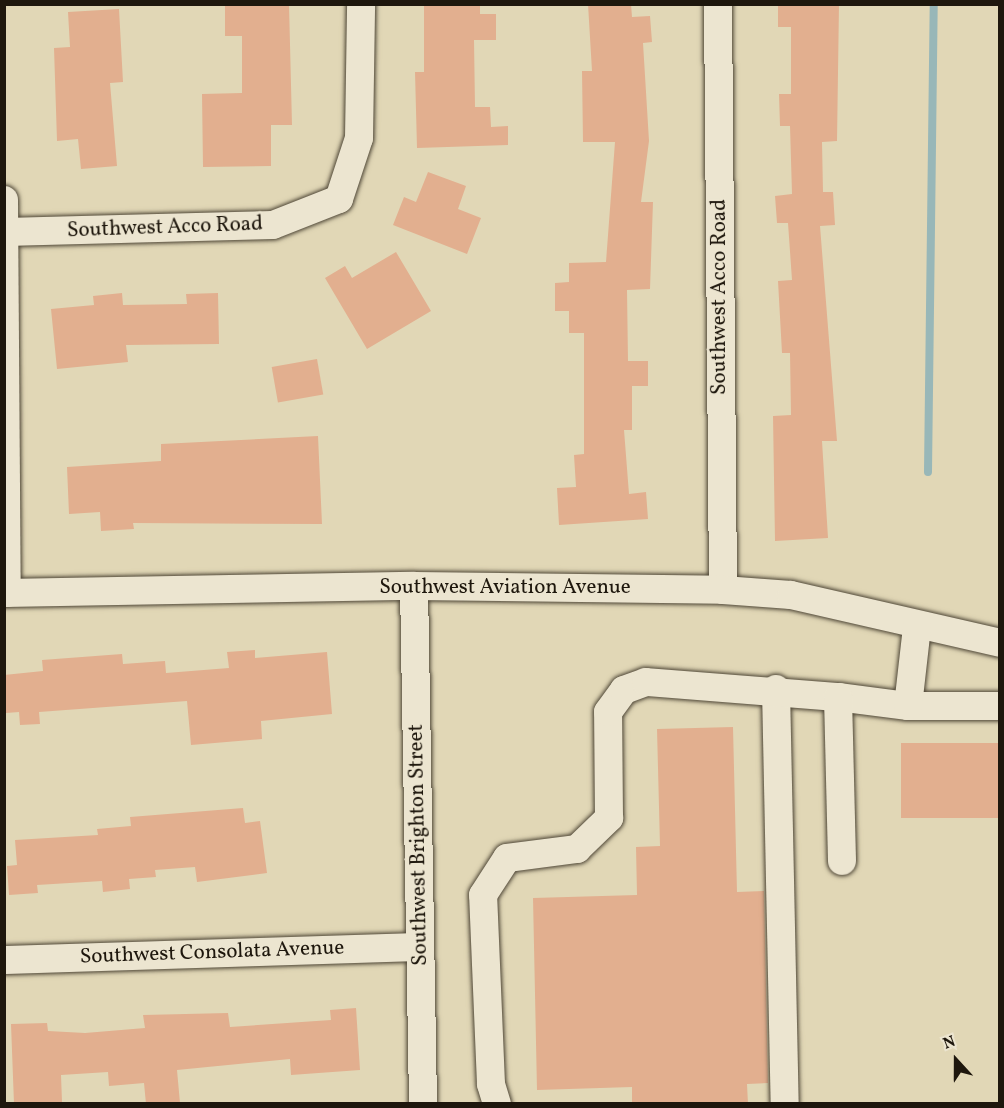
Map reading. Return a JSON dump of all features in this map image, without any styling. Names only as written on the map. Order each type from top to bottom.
[{"type":"street","name":"Southwest Acco Road","points":[[5,232],[273,225],[339,199],[359,138],[361,4]]},
{"type":"street","name":"Southwest Acco Road","points":[[718,4],[723,590]]},
{"type":"street","points":[[4,200],[6,593]]},
{"type":"street","name":"Southwest Aviation Avenue","points":[[6,593],[414,586],[723,590],[791,595],[917,627],[999,643]]},
{"type":"street","name":"Southwest Brighton Street","points":[[414,586],[423,1104]]},
{"type":"street","points":[[908,706],[917,627]]},
{"type":"street","points":[[497,1104],[490,1084],[483,895],[491,878],[507,858],[577,849],[605,825],[609,818],[608,712],[624,690],[646,682],[776,688],[908,706],[999,706]]},
{"type":"street","points":[[776,688],[785,1104]]},
{"type":"street","points":[[838,697],[842,861]]},
{"type":"street","name":"Southwest Consolata Avenue","points":[[4,960],[420,947]]},
{"type":"building","points":[[225,4],[289,4],[292,125],[271,125],[271,166],[203,167],[202,94],[242,93],[242,36],[225,36]]},
{"type":"building","points":[[424,4],[480,4],[480,14],[496,14],[496,40],[474,40],[475,107],[490,107],[491,127],[508,126],[508,145],[417,148],[415,72],[424,72]]},
{"type":"building","points":[[588,4],[631,4],[632,17],[650,16],[652,42],[643,43],[649,141],[641,202],[653,202],[650,289],[627,290],[628,361],[648,361],[648,386],[632,386],[632,430],[624,430],[629,494],[646,492],[648,519],[559,525],[557,488],[576,487],[574,455],[584,454],[584,333],[569,333],[569,311],[555,311],[555,283],[569,282],[569,263],[606,262],[615,142],[583,142],[582,71],[592,71]]},
{"type":"building","points":[[778,4],[839,4],[837,141],[822,142],[823,192],[833,192],[835,225],[820,226],[837,441],[822,441],[828,538],[775,541],[773,416],[791,415],[790,353],[782,353],[778,281],[792,280],[788,223],[777,223],[775,196],[792,194],[790,126],[780,126],[779,94],[791,94],[791,27],[778,27]]},
{"type":"building","points":[[119,9],[123,82],[110,83],[117,166],[81,169],[78,139],[57,141],[54,48],[70,47],[68,12]]},
{"type":"building","points":[[428,172],[466,186],[458,209],[481,218],[467,254],[393,225],[404,197],[416,202]]},
{"type":"building","points":[[396,252],[431,311],[367,349],[325,278],[345,266],[352,278]]},
{"type":"building","points":[[122,293],[123,305],[187,304],[186,294],[218,293],[219,344],[126,345],[128,362],[57,369],[51,309],[94,305],[93,296]]},
{"type":"building","points":[[317,359],[323,394],[278,402],[272,367]]},
{"type":"building","points":[[318,436],[322,524],[133,523],[134,529],[101,531],[100,512],[69,514],[67,467],[161,461],[161,444]]},
{"type":"building","points":[[255,650],[255,658],[327,652],[332,714],[261,721],[262,739],[191,745],[187,701],[39,712],[40,724],[20,725],[19,712],[6,713],[4,675],[43,671],[42,660],[122,654],[123,664],[165,661],[166,673],[229,668],[227,652]]},
{"type":"building","points":[[733,727],[737,892],[764,891],[768,1083],[747,1084],[748,1104],[632,1104],[632,1087],[537,1090],[533,898],[637,895],[636,847],[660,846],[657,729]]},
{"type":"building","points":[[901,743],[999,743],[999,818],[901,818]]},
{"type":"building","points":[[243,808],[245,823],[260,821],[267,873],[197,882],[195,867],[155,870],[156,877],[129,879],[130,889],[103,892],[102,881],[37,885],[38,893],[9,895],[7,866],[17,865],[15,840],[98,835],[97,829],[131,826],[130,817]]},
{"type":"building","points":[[356,1008],[360,1070],[291,1075],[290,1059],[177,1070],[180,1103],[168,1104],[146,1104],[144,1083],[109,1086],[108,1072],[61,1075],[62,1102],[14,1104],[11,1024],[47,1023],[48,1031],[85,1033],[145,1028],[143,1015],[228,1013],[230,1027],[331,1020],[330,1010]]},
{"type":"waterway","points":[[928,472],[934,4]]}]
